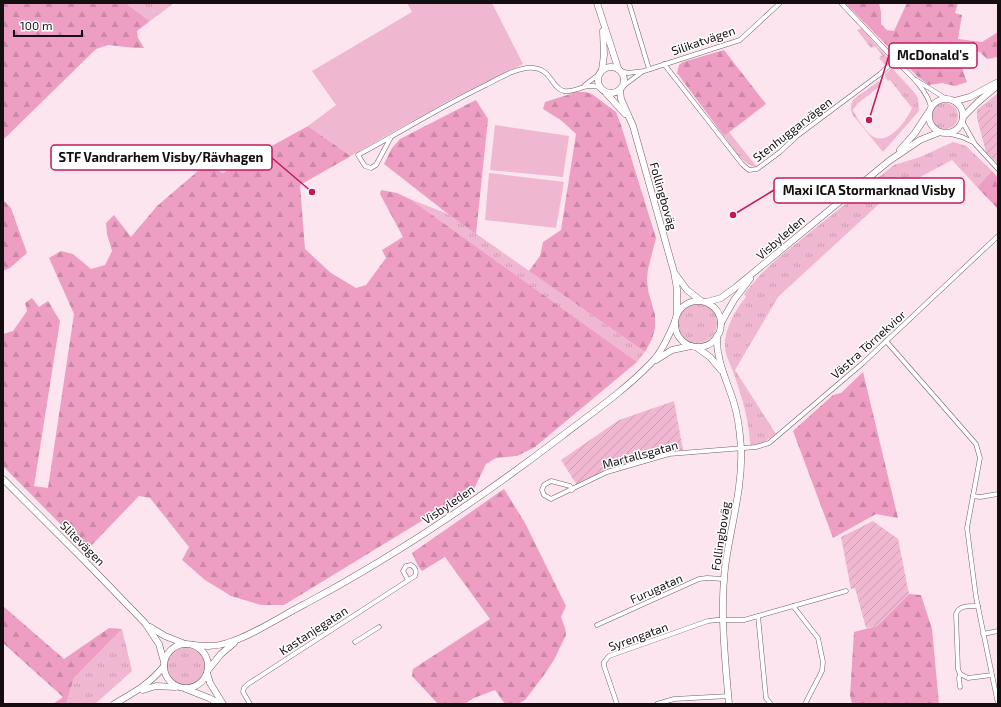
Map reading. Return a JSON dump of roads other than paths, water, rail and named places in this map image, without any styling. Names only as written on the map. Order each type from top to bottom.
[{"type":"main road","points":[[597,3],[619,70],[624,80],[621,89],[612,94],[599,87],[598,82],[604,55],[602,19]]},
{"type":"main road","points":[[600,72],[611,67],[619,70]]},
{"type":"main road","points":[[998,82],[970,97],[955,101],[945,98],[937,100],[928,113],[931,126],[940,132],[947,133],[957,129],[963,119],[978,102],[998,85]]},
{"type":"main road","name":"Follingboväg","points":[[621,89],[621,99],[633,126],[674,272],[677,290],[677,313]]},
{"type":"main road","name":"Follingboväg","points":[[606,92],[622,110],[633,126]]},
{"type":"main road","points":[[955,101],[960,107],[963,119]]},
{"type":"main road","name":"Visbyleden","points":[[889,160],[915,133],[928,113]]},
{"type":"main road","name":"Visbyleden","points":[[707,302],[714,301],[724,296],[760,269],[810,225],[889,160],[920,140],[940,132]]},
{"type":"main road","name":"Visbyleden","points":[[721,325],[734,300],[760,269]]},
{"type":"main road","name":"Follingboväg","points":[[674,272],[682,286],[700,301]]},
{"type":"main road","points":[[688,302],[707,302],[714,307],[721,325],[717,336],[709,344],[694,346],[683,342],[676,331],[674,321],[677,313],[688,302]]},
{"type":"main road","name":"Visbyleden","points":[[652,362],[666,341],[674,321]]},
{"type":"main road","name":"Follingboväg","points":[[717,336],[718,353],[723,373],[736,411],[741,448],[739,484],[724,579],[723,620],[729,704]]},
{"type":"main road","name":"Follingboväg","points":[[694,346],[710,357],[723,373]]},
{"type":"main road","name":"Visbyleden","points":[[208,672],[221,654],[238,640],[366,569],[467,505],[590,414],[652,362],[672,350],[694,346]]},
{"type":"main road","name":"Slitevägen","points":[[4,483],[146,623],[165,636],[184,644]]},
{"type":"main road","name":"Slitevägen","points":[[146,623],[159,644],[164,664]]},
{"type":"main road","name":"Visbyleden","points":[[194,646],[217,646],[238,640]]},
{"type":"main road","points":[[114,704],[152,680],[164,664],[171,649],[184,644],[194,646],[206,655],[210,683],[221,704]]},
{"type":"main road","points":[[164,664],[167,678],[177,687]]},
{"type":"main road","points":[[184,689],[199,685],[208,672]]},
{"type":"main road","points":[[135,692],[156,686],[177,687],[209,698],[221,704]]},
{"type":"street","points":[[629,3],[649,69]]},
{"type":"street","name":"Silikatvägen","points":[[644,71],[740,40],[780,3]]},
{"type":"street","points":[[841,3],[912,77],[928,97],[931,107]]},
{"type":"street","name":"Stenhuggarvägen","points":[[664,64],[742,164],[749,170],[753,170],[757,169],[780,152],[797,136],[880,74],[895,60]]},
{"type":"street","points":[[391,137],[376,165],[371,168],[365,166],[358,155],[470,92],[507,74],[526,67],[544,70],[558,87],[564,91],[570,91],[590,85],[599,87]]},
{"type":"street","points":[[619,70],[628,73],[644,71]]},
{"type":"street","points":[[621,89],[644,71]]},
{"type":"street","points":[[583,86],[600,72]]},
{"type":"street","points":[[912,77],[945,98]]},
{"type":"street","points":[[963,119],[975,144],[998,169]]},
{"type":"street","points":[[947,133],[962,137],[975,144]]},
{"type":"street","name":"Västra Törnekvior","points":[[741,448],[760,447],[772,440],[886,341],[998,236]]},
{"type":"street","points":[[886,341],[976,444],[980,458],[968,528],[978,606],[998,704]]},
{"type":"street","name":"Martallsgatan","points":[[572,490],[570,486],[551,481],[544,485],[542,490],[544,495],[551,499],[572,490],[607,472],[669,454],[741,448]]},
{"type":"street","points":[[973,496],[980,497],[998,494]]},
{"type":"street","name":"Furugatan","points":[[597,624],[699,579],[724,579]]},
{"type":"street","name":"Kastanjegatan","points":[[250,704],[243,692],[244,688],[248,684],[408,580]]},
{"type":"street","name":"Syrengatan","points":[[617,704],[604,666],[604,662],[608,657],[708,621],[744,620],[846,591]]},
{"type":"street","points":[[793,606],[818,638],[823,662],[822,671],[805,704]]},
{"type":"street","points":[[960,687],[956,614],[960,608],[978,606]]},
{"type":"street","points":[[758,616],[766,698],[771,704]]},
{"type":"street","points":[[355,642],[379,627]]},
{"type":"street","points":[[983,634],[998,631]]},
{"type":"street","points":[[960,674],[968,678],[992,675]]},
{"type":"street","points":[[657,704],[728,696]]},
{"type":"place","name":"McDonald's","points":[[869,120]]},
{"type":"place","name":"STF Vandrarhem Visby/Rävhagen","points":[[312,192]]},
{"type":"place","name":"Maxi ICA Stormarknad Visby","points":[[733,215]]}]
